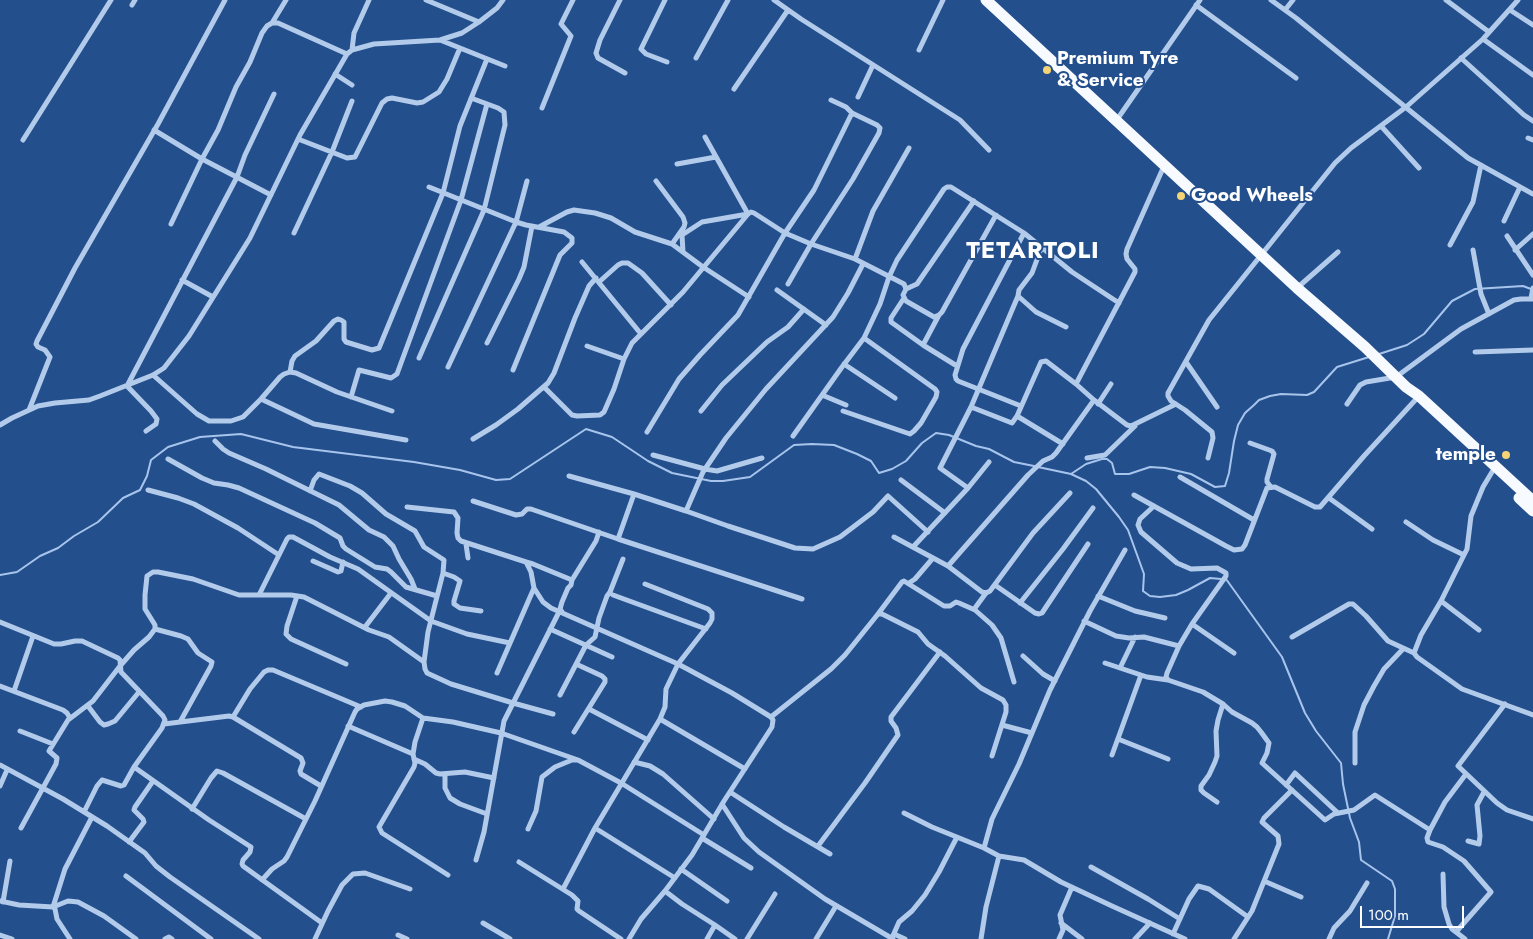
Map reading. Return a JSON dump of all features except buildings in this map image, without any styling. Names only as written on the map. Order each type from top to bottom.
[{"type":"main road","points":[[990,2],[1116,121],[1379,360],[1533,511]]},
{"type":"main road","points":[[1417,398],[1533,501]]},
{"type":"street","points":[[23,140],[111,0]]},
{"type":"street","points":[[29,410],[50,357],[45,350],[38,347],[37,341],[75,268],[154,130],[225,0]]},
{"type":"street","points":[[171,224],[218,130],[262,33],[272,23],[286,0]]},
{"type":"street","points":[[352,50],[354,33],[369,0]]},
{"type":"street","points":[[426,0],[479,22]]},
{"type":"street","points":[[0,425],[29,410],[55,403],[88,400],[128,386],[164,368],[189,336],[250,238],[298,139],[347,54],[352,50],[374,44],[440,40],[462,33],[479,22],[503,0]]},
{"type":"street","points":[[542,108],[571,36],[561,24],[573,0]]},
{"type":"street","points":[[620,0],[600,40],[596,53],[598,58],[624,73]]},
{"type":"street","points":[[665,0],[641,49],[646,54],[667,62]]},
{"type":"street","points":[[696,58],[728,0]]},
{"type":"street","points":[[774,0],[960,120],[989,150]]},
{"type":"street","points":[[918,50],[943,0]]},
{"type":"street","points":[[1271,0],[1468,158],[1533,194]]},
{"type":"street","points":[[1285,10],[1293,0]]},
{"type":"street","points":[[1446,0],[1489,32]]},
{"type":"street","points":[[1208,458],[1213,438],[1212,432],[1168,399],[1168,393],[1209,320],[1336,163],[1406,107],[1483,39],[1518,0]]},
{"type":"street","points":[[1116,121],[1198,2],[1296,78]]},
{"type":"street","points":[[734,89],[788,10]]},
{"type":"street","points":[[1510,10],[1533,26]]},
{"type":"street","points":[[272,23],[278,23],[347,54]]},
{"type":"street","points":[[1483,39],[1533,75]]},
{"type":"street","points":[[440,40],[505,66]]},
{"type":"street","points":[[298,139],[348,158],[355,157],[386,99],[392,98],[417,103],[423,102],[439,92],[447,79],[460,48]]},
{"type":"street","points":[[1461,58],[1533,121]]},
{"type":"street","points":[[290,372],[295,356],[311,345],[338,319],[344,322],[344,339],[346,342],[372,350],[379,348],[443,193],[460,126],[487,59]]},
{"type":"street","points":[[858,97],[873,65]]},
{"type":"street","points":[[335,74],[352,85]]},
{"type":"street","points":[[128,386],[237,177],[245,155],[274,94]]},
{"type":"street","points":[[419,358],[484,210],[506,119],[504,112],[498,108],[471,98]]},
{"type":"street","points":[[294,233],[332,152],[352,100]]},
{"type":"street","points":[[788,284],[811,244],[854,179],[879,133],[880,128],[877,125],[831,100]]},
{"type":"street","points":[[351,396],[359,370],[391,378],[398,374],[461,200],[487,104]]},
{"type":"street","points":[[647,432],[679,380],[700,354],[738,315],[785,233],[814,190],[852,113]]},
{"type":"street","points":[[1381,126],[1419,168]]},
{"type":"street","points":[[154,130],[202,159],[271,195]]},
{"type":"street","points":[[704,137],[748,214]]},
{"type":"street","points":[[855,259],[873,211],[909,148]]},
{"type":"street","points":[[677,164],[716,157]]},
{"type":"street","points":[[1076,384],[1135,272],[1135,269],[1127,259],[1127,250],[1164,165]]},
{"type":"street","points":[[1450,245],[1473,202],[1481,165]]},
{"type":"street","points":[[448,367],[516,222],[527,181]]},
{"type":"street","points":[[656,181],[683,217],[685,223],[672,244]]},
{"type":"street","points":[[429,187],[516,222],[564,232],[572,238],[572,243],[560,255],[513,370]]},
{"type":"street","points":[[793,436],[864,338],[897,260],[947,187],[951,187],[996,214],[1042,246],[1072,272],[1119,303]]},
{"type":"street","points":[[1504,220],[1520,187]]},
{"type":"street","points":[[957,366],[891,322],[891,318],[904,298],[906,289],[918,284],[974,201]]},
{"type":"street","points":[[539,227],[574,210],[611,218],[635,232],[672,244],[749,297]]},
{"type":"street","points":[[684,252],[682,235],[702,222],[751,212],[785,233],[855,259],[904,284],[906,289]]},
{"type":"street","points":[[544,386],[572,415],[600,415],[604,412],[632,343],[671,305],[748,214]]},
{"type":"street","points":[[923,345],[996,214]]},
{"type":"street","points":[[487,343],[524,267],[532,226]]},
{"type":"street","points":[[1021,406],[956,379],[957,366],[963,349],[1024,233]]},
{"type":"street","points":[[1516,250],[1533,234]]},
{"type":"street","points":[[1507,236],[1533,275]]},
{"type":"street","points":[[968,488],[940,468],[954,444],[971,407],[1018,296],[1018,290],[1032,273],[1042,246]]},
{"type":"street","points":[[1473,250],[1481,294],[1489,314]]},
{"type":"street","points":[[1298,288],[1338,252]]},
{"type":"street","points":[[582,262],[641,334]]},
{"type":"street","points":[[473,439],[504,420],[544,386],[554,372],[589,286],[618,265],[628,263],[642,273],[671,305]]},
{"type":"street","points":[[686,511],[704,470],[726,438],[766,389],[826,325],[840,307],[863,264]]},
{"type":"street","points":[[182,280],[213,297]]},
{"type":"street","points":[[777,290],[826,325]]},
{"type":"street","points":[[1347,404],[1360,385],[1366,382],[1396,377],[1460,329],[1514,300],[1532,294]]},
{"type":"street","points":[[1018,296],[1036,312],[1066,326]]},
{"type":"street","points":[[904,298],[930,315],[939,316]]},
{"type":"street","points":[[701,411],[722,385],[767,342],[788,327],[804,309]]},
{"type":"street","points":[[843,411],[910,434],[921,423],[936,396],[935,388],[864,338]]},
{"type":"street","points":[[587,346],[624,359]]},
{"type":"street","points":[[1475,352],[1533,350]]},
{"type":"street","points":[[971,407],[1012,423],[1018,416],[1042,362],[1046,361],[1127,425],[1135,425]]},
{"type":"street","points":[[1186,362],[1217,407]]},
{"type":"street","points":[[844,364],[896,398]]},
{"type":"street","points":[[153,375],[197,414],[209,421],[238,420],[243,417],[280,377],[290,372],[392,411]]},
{"type":"street","points":[[948,566],[1028,475],[1043,461],[1052,457],[1111,384]]},
{"type":"street","points":[[128,386],[157,419],[156,424],[146,431]]},
{"type":"street","points":[[822,395],[846,405]]},
{"type":"street","points":[[1134,495],[1226,546],[1238,550],[1242,549],[1267,488],[1278,488],[1320,507],[1417,398]]},
{"type":"street","points":[[261,399],[314,424],[406,440]]},
{"type":"street","points":[[1087,458],[1105,455],[1135,425],[1176,404]]},
{"type":"street","points":[[1018,416],[1063,444]]},
{"type":"street","points":[[216,441],[226,451],[339,505],[368,530],[384,537],[388,540],[411,578],[415,589]]},
{"type":"street","points":[[1250,443],[1272,451],[1274,454],[1267,479],[1271,487]]},
{"type":"street","points":[[653,455],[704,470],[718,471],[762,458]]},
{"type":"street","points":[[168,460],[202,478],[214,483],[239,488],[315,523],[340,538],[346,549],[374,567],[387,569],[402,584],[438,596]]},
{"type":"street","points":[[913,547],[968,488],[989,462]]},
{"type":"street","points":[[1414,653],[1421,635],[1441,601],[1464,555],[1468,543],[1471,516],[1483,487],[1492,472]]},
{"type":"street","points":[[310,491],[314,480],[319,474],[350,486],[362,493],[386,514],[415,530],[424,547],[444,560],[443,573],[431,621],[424,662],[424,669],[427,672],[451,684],[553,714]]},
{"type":"street","points":[[569,476],[634,494],[795,548],[813,549],[840,537],[873,512],[888,496],[928,532]]},
{"type":"street","points":[[1180,477],[1254,520]]},
{"type":"street","points":[[902,480],[945,513]]},
{"type":"street","points":[[148,490],[194,504],[280,554]]},
{"type":"street","points":[[975,610],[1033,532],[1070,492]]},
{"type":"street","points":[[618,539],[634,494]]},
{"type":"street","points":[[1329,498],[1372,529]]},
{"type":"street","points":[[473,501],[516,515],[531,509],[802,598]]},
{"type":"street","points":[[407,506],[454,512],[458,518],[458,538],[466,544],[533,564],[572,580]]},
{"type":"street","points":[[1154,506],[1140,519],[1138,525],[1141,532],[1177,563],[1191,568],[1217,568],[1226,572],[1226,576],[1220,586],[1192,624],[1179,646],[1167,673],[1166,677],[1168,680]]},
{"type":"street","points":[[1020,603],[1093,508]]},
{"type":"street","points":[[1406,522],[1433,540],[1464,555]]},
{"type":"street","points":[[476,860],[484,832],[504,721],[558,612],[562,612],[560,609],[568,588],[596,541],[599,532]]},
{"type":"street","points":[[259,595],[289,537],[293,537],[358,569],[431,621],[467,634],[510,643]]},
{"type":"street","points":[[894,537],[948,566],[982,592],[986,593]]},
{"type":"street","points":[[466,544],[468,558]]},
{"type":"street","points":[[995,585],[1035,613],[1042,613],[1088,544]]},
{"type":"street","points":[[984,848],[992,819],[1055,681],[1084,621],[1125,550]]},
{"type":"street","points":[[909,583],[915,579],[933,558]]},
{"type":"street","points":[[560,696],[586,645],[595,637],[599,618],[623,559]]},
{"type":"street","points":[[314,562],[338,572],[341,570],[343,562]]},
{"type":"street","points":[[526,562],[531,572],[534,588],[543,602],[558,612],[678,664],[732,693],[771,716],[773,720],[772,727],[703,836],[675,878],[641,919],[629,939]]},
{"type":"street","points":[[21,828],[44,789],[57,762],[57,758],[49,752],[70,718],[88,706],[120,666],[155,629],[155,625],[145,609],[144,595],[146,579],[153,572],[193,579],[239,595],[297,596],[313,600],[365,627],[389,637],[424,662]]},
{"type":"street","points":[[443,573],[460,581],[454,604],[460,608],[481,612]]},
{"type":"street","points":[[771,716],[831,669],[845,655],[904,581],[944,606],[959,603],[975,610],[992,624],[1001,638],[1014,682]]},
{"type":"street","points":[[563,889],[595,828],[660,719],[665,708],[666,689],[678,664],[712,619],[712,613],[708,610],[644,584]]},
{"type":"street","points":[[497,673],[534,588]]},
{"type":"street","points":[[365,627],[391,592]]},
{"type":"street","points":[[614,595],[706,629]]},
{"type":"street","points":[[297,596],[286,634],[291,639],[346,664]]},
{"type":"street","points":[[1098,596],[1165,618]]},
{"type":"street","points":[[1441,601],[1479,630]]},
{"type":"street","points":[[1292,637],[1349,604],[1353,604],[1388,641],[1414,653],[1462,689],[1533,715]]},
{"type":"street","points":[[878,614],[888,616],[915,630],[928,644],[940,652],[981,688],[1002,700],[1006,705],[1006,712],[992,756]]},
{"type":"street","points":[[1084,621],[1116,636],[1129,638],[1144,637],[1179,646]]},
{"type":"street","points":[[0,622],[58,644],[76,641],[86,643],[118,658],[120,660],[120,672],[163,716],[164,724],[134,767],[124,785],[121,786],[105,780],[100,782],[84,812]]},
{"type":"street","points":[[1192,624],[1234,653]]},
{"type":"street","points":[[155,629],[188,639],[198,653],[212,662],[180,722]]},
{"type":"street","points":[[550,629],[612,657]]},
{"type":"street","points":[[14,691],[33,636]]},
{"type":"street","points":[[1120,668],[1135,637]]},
{"type":"street","points":[[1355,763],[1355,732],[1364,705],[1384,669],[1403,649]]},
{"type":"street","points":[[818,846],[865,784],[898,735],[891,721],[892,717],[940,652]]},
{"type":"street","points":[[1023,656],[1043,674],[1055,681]]},
{"type":"street","points":[[1105,663],[1155,679],[1168,680],[1203,692],[1252,723],[1261,732],[1268,744],[1267,753],[1262,763],[1325,820],[1334,814],[1349,811],[1375,795],[1430,830]]},
{"type":"street","points":[[574,732],[604,686],[605,679],[576,664]]},
{"type":"street","points":[[234,717],[250,689],[264,672],[268,670],[273,670],[361,707]]},
{"type":"street","points":[[1112,755],[1141,675]]},
{"type":"street","points":[[0,686],[63,710],[67,712],[70,718]]},
{"type":"street","points":[[88,706],[100,722],[108,724],[115,721],[139,692]]},
{"type":"street","points":[[262,880],[272,869],[284,862],[306,819],[354,712],[361,707],[385,701],[405,706],[423,718],[454,722],[501,733],[578,760],[621,783],[751,868]]},
{"type":"street","points":[[1217,802],[1201,790],[1201,786],[1217,756],[1216,732],[1223,704]]},
{"type":"street","points":[[1505,704],[1458,766],[1484,792],[1507,810],[1533,820]]},
{"type":"street","points":[[589,710],[648,740]]},
{"type":"street","points":[[164,724],[234,717],[301,758],[303,763],[300,771],[301,774],[321,786]]},
{"type":"street","points":[[423,718],[414,742],[414,767],[379,827],[382,833],[448,874]]},
{"type":"street","points":[[660,719],[745,769]]},
{"type":"street","points":[[1002,725],[1032,733]]},
{"type":"street","points":[[348,726],[413,756],[436,773],[465,772],[494,778]]},
{"type":"street","points":[[20,731],[53,744]]},
{"type":"street","points":[[1118,739],[1168,759]]},
{"type":"street","points":[[528,829],[536,810],[542,777],[555,767],[572,760],[578,760]]},
{"type":"street","points":[[634,762],[650,766],[663,774],[714,819]]},
{"type":"street","points":[[0,765],[92,817],[149,856],[156,866],[170,877],[259,939]]},
{"type":"street","points":[[134,767],[192,809],[251,847],[242,864],[322,923]]},
{"type":"street","points":[[0,786],[8,770]]},
{"type":"street","points":[[192,809],[217,771],[306,819]]},
{"type":"street","points":[[1286,785],[1295,773],[1338,813]]},
{"type":"street","points":[[445,774],[445,788],[450,798],[460,804],[487,814]]},
{"type":"street","points":[[1456,932],[1491,892],[1464,861],[1444,847],[1428,842],[1427,838],[1445,802],[1466,774]]},
{"type":"street","points":[[129,842],[144,822],[134,810],[135,807],[153,781]]},
{"type":"street","points":[[1234,939],[1248,917],[1279,844],[1278,836],[1262,822],[1292,790]]},
{"type":"street","points":[[730,792],[830,854]]},
{"type":"street","points":[[1468,841],[1479,844],[1477,804],[1484,792]]},
{"type":"street","points":[[722,804],[744,838],[759,852],[836,906],[893,937],[905,939]]},
{"type":"street","points":[[904,813],[999,856],[1024,860],[1072,887],[1185,939]]},
{"type":"street","points":[[70,939],[57,920],[53,906],[65,869],[92,817]]},
{"type":"street","points":[[595,828],[675,878]]},
{"type":"street","points":[[893,937],[899,922],[912,911],[925,895],[957,837]]},
{"type":"street","points":[[981,939],[986,907],[999,856]]},
{"type":"street","points":[[10,860],[2,902],[19,905],[53,906],[68,901],[78,902],[104,916],[136,939]]},
{"type":"street","points":[[519,862],[576,898],[579,911],[621,939]]},
{"type":"street","points":[[1091,867],[1180,918]]},
{"type":"street","points":[[681,869],[727,901]]},
{"type":"street","points":[[315,939],[342,885],[353,874],[365,873],[410,889]]},
{"type":"street","points":[[1443,874],[1444,907],[1449,924],[1465,939]]},
{"type":"street","points":[[126,876],[211,939]]},
{"type":"street","points":[[1264,881],[1301,897]]},
{"type":"street","points":[[1330,939],[1334,928],[1350,911],[1367,883]]},
{"type":"street","points":[[1173,934],[1195,888],[1200,886],[1209,889],[1248,917]]},
{"type":"street","points":[[1059,939],[1063,930],[1060,915],[1072,887]]},
{"type":"street","points":[[665,891],[735,939]]},
{"type":"street","points":[[748,939],[775,894]]},
{"type":"street","points":[[816,939],[836,906]]},
{"type":"street","points":[[483,922],[510,939]]},
{"type":"street","points":[[1062,923],[1082,939]]},
{"type":"street","points":[[707,939],[715,924]]},
{"type":"street","points":[[1135,939],[1150,924]]},
{"type":"street","points":[[0,935],[12,939]]},
{"type":"street","points":[[398,935],[407,939]]},
{"type":"street","points":[[165,939],[172,939]]},
{"type":"waterway","points":[[1379,354],[1407,345],[1424,334],[1452,301],[1475,289],[1523,286],[1531,289]]},
{"type":"waterway","points":[[1071,474],[1086,464],[1107,459],[1112,463],[1115,474],[1129,474],[1150,467],[1165,468],[1191,474],[1215,487],[1225,486],[1238,425],[1245,413],[1259,400],[1281,394],[1307,395],[1314,392],[1337,367],[1369,357]]},
{"type":"waterway","points":[[0,575],[17,572],[40,556],[58,548],[98,522],[123,498],[140,490],[147,476],[151,460],[168,447],[200,437],[241,434],[293,447],[414,462],[460,470],[496,480],[510,479],[586,429],[612,437],[648,461],[672,473],[711,481],[750,477],[794,445],[812,444],[834,445],[857,454],[871,461],[879,473],[892,469],[906,461],[922,443],[936,433],[949,435],[989,449],[1014,462],[1034,466]]},
{"type":"waterway","points":[[1038,467],[1071,474],[1086,481],[1096,489],[1128,530],[1144,574],[1143,591],[1150,596],[1176,595],[1210,578],[1221,579]]},
{"type":"waterway","points":[[1226,579],[1282,657],[1305,713],[1316,731],[1341,763],[1350,818],[1359,842],[1361,860],[1392,881],[1395,889],[1395,916],[1388,939]]},
{"type":"place","name":"Premium Tyre & Service","points":[[1047,70]]},
{"type":"place","name":"Good Wheels","points":[[1181,196]]},
{"type":"place","name":"temple","points":[[1506,455]]},
{"type":"district","name":"TETARTOLI","points":[[1033,252]]}]
